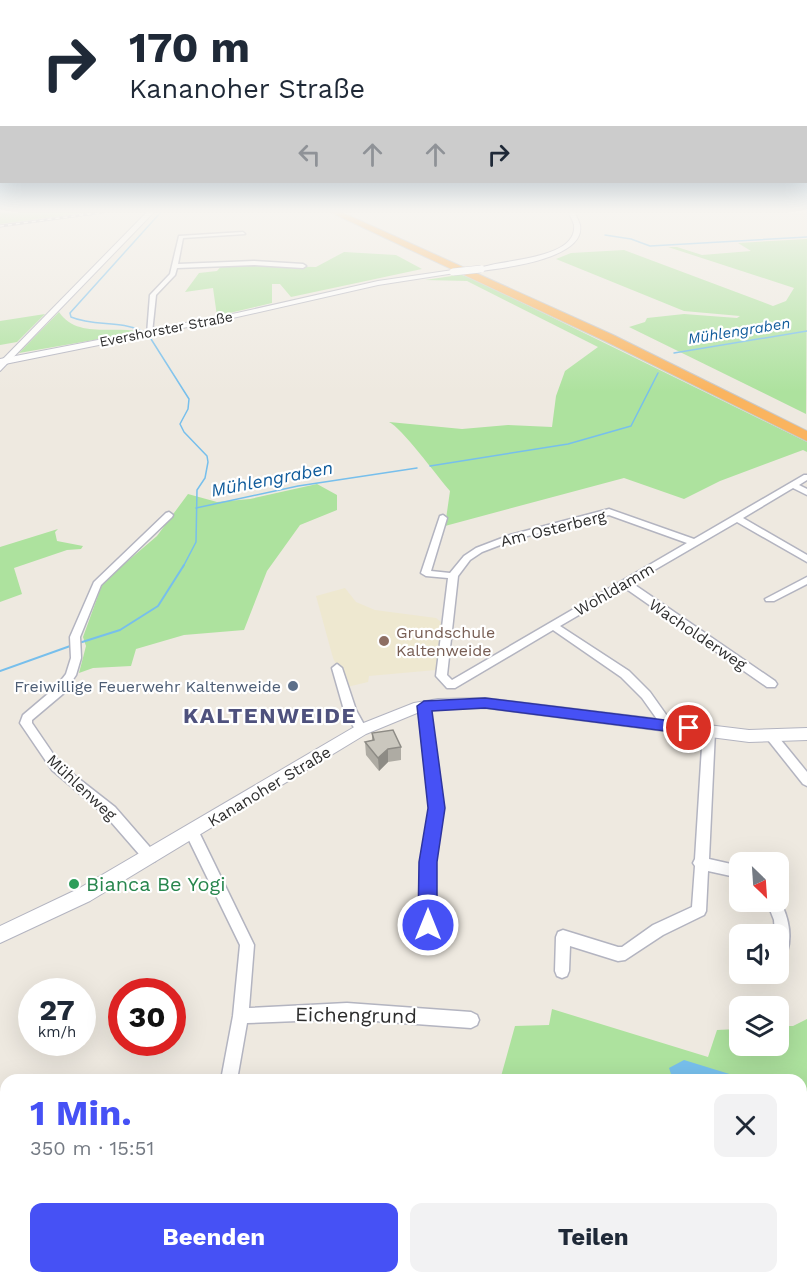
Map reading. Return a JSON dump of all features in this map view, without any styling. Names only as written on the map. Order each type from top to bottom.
[{"type":"highway","points":[[464,272],[619,343],[807,437]]},
{"type":"highway","points":[[475,272],[616,336],[807,429]]},
{"type":"main road","points":[[2,364],[92,272]]},
{"type":"street","points":[[149,333],[153,295],[174,272]]},
{"type":"street","name":"Evershorster Straße","points":[[2,364],[378,283],[454,272]]},
{"type":"street","name":"Wohldamm","points":[[451,685],[807,477]]},
{"type":"street","points":[[793,485],[807,492]]},
{"type":"street","name":"Am Osterberg","points":[[453,576],[467,558],[495,543],[601,513],[618,513],[695,543]]},
{"type":"street","name":"Mühlenweg","points":[[150,857],[110,811],[56,767],[26,723],[27,718],[60,690],[71,675],[76,658],[75,645],[97,584],[169,515]]},
{"type":"street","points":[[443,518],[426,573],[453,576],[441,676],[451,685],[453,703]]},
{"type":"street","points":[[737,518],[807,559]]},
{"type":"street","points":[[770,599],[807,580]]},
{"type":"street","name":"Wacholderweg","points":[[625,584],[771,684]]},
{"type":"street","points":[[552,625],[625,674],[646,695],[668,726]]},
{"type":"street","points":[[337,669],[350,710],[362,730]]},
{"type":"street","name":"Kananoher Straße","points":[[0,935],[84,895],[362,730],[392,715],[424,706],[485,703],[772,737],[807,734]]},
{"type":"street","points":[[424,706],[436,808],[428,862],[428,925]]},
{"type":"street","points":[[562,971],[563,937],[618,954],[625,953],[658,930],[699,911],[700,863],[710,731]]},
{"type":"street","points":[[772,737],[807,781]]},
{"type":"street","points":[[192,832],[247,945],[241,1016],[230,1074]]},
{"type":"street","points":[[700,863],[729,870]]},
{"type":"street","name":"Eichengrund","points":[[241,1016],[347,1011],[471,1020]]},
{"type":"shaded area","name":"Grundschule Kaltenweide","points":[[345,588],[356,602],[375,610],[436,618],[442,623],[436,670],[369,676],[368,682],[347,687],[333,658],[316,596]]},
{"type":"green space","points":[[408,272],[291,297],[280,284],[272,284],[272,303],[217,316],[213,288],[185,292],[199,273]]},
{"type":"green space","points":[[588,272],[682,272],[773,306],[786,301],[794,288],[745,272],[807,272],[806,414],[629,327],[645,322],[647,318],[684,314],[737,318],[740,316],[684,311]]},
{"type":"green space","points":[[456,273],[474,279],[807,442],[807,452],[803,450],[720,481],[684,499],[624,478],[445,526],[450,491],[410,442],[389,422],[462,429],[508,425],[552,427],[556,396],[565,371],[598,347],[467,281],[425,280],[452,276],[450,274]]},
{"type":"green space","points":[[59,312],[75,326],[96,330],[140,332],[19,353]]},
{"type":"green space","points":[[45,314],[17,342],[0,345],[0,321]]},
{"type":"green space","points":[[317,484],[337,495],[337,510],[300,525],[267,571],[244,630],[184,635],[136,649],[131,666],[93,668],[79,673],[86,646],[83,637],[103,582],[157,536],[188,494],[217,502],[250,499]]},
{"type":"green space","points":[[58,529],[55,532],[57,541],[83,546],[81,549],[67,550],[14,568],[22,594],[0,602],[0,547]]},
{"type":"green space","points":[[552,1009],[708,1057],[717,1030],[729,1029],[729,1056],[789,1056],[789,1026],[807,1019],[807,1074],[502,1074],[515,1026],[549,1025]]},
{"type":"water","points":[[684,1060],[730,1074],[671,1074],[669,1068]]},
{"type":"building","points":[[393,730],[401,747],[388,749],[378,758],[365,742],[374,740],[372,733]]},
{"type":"waterway","points":[[107,272],[70,313],[71,317],[142,331]]},
{"type":"waterway","name":"Mühlengraben","points":[[674,353],[807,331]]},
{"type":"waterway","points":[[145,336],[151,339],[189,399],[188,409],[180,424],[184,432],[207,456],[205,478],[197,490],[197,508]]},
{"type":"waterway","name":"Mühlengraben","points":[[430,466],[568,444],[631,426],[658,373]]},
{"type":"waterway","name":"Mühlengraben","points":[[197,508],[298,486],[417,468]]},
{"type":"waterway","name":"Mühlengraben","points":[[183,567],[196,542],[197,508]]},
{"type":"waterway","name":"Mühlengraben","points":[[79,643],[120,630],[158,606],[184,565]]},
{"type":"waterway","name":"Mühlengraben","points":[[0,671],[73,645]]},
{"type":"place","name":"Grundschule Kaltenweide","points":[[384,641]]},
{"type":"place","name":"Freiwillige Feuerwehr Kaltenweide","points":[[293,686]]},
{"type":"place","name":"Bianca Be Yogi","points":[[74,884]]},
{"type":"district","name":"KALTENWEIDE","points":[[270,715]]},
{"type":"route","points":[[428,925],[428,862],[436,808],[424,706],[485,703],[689,728]]}]
